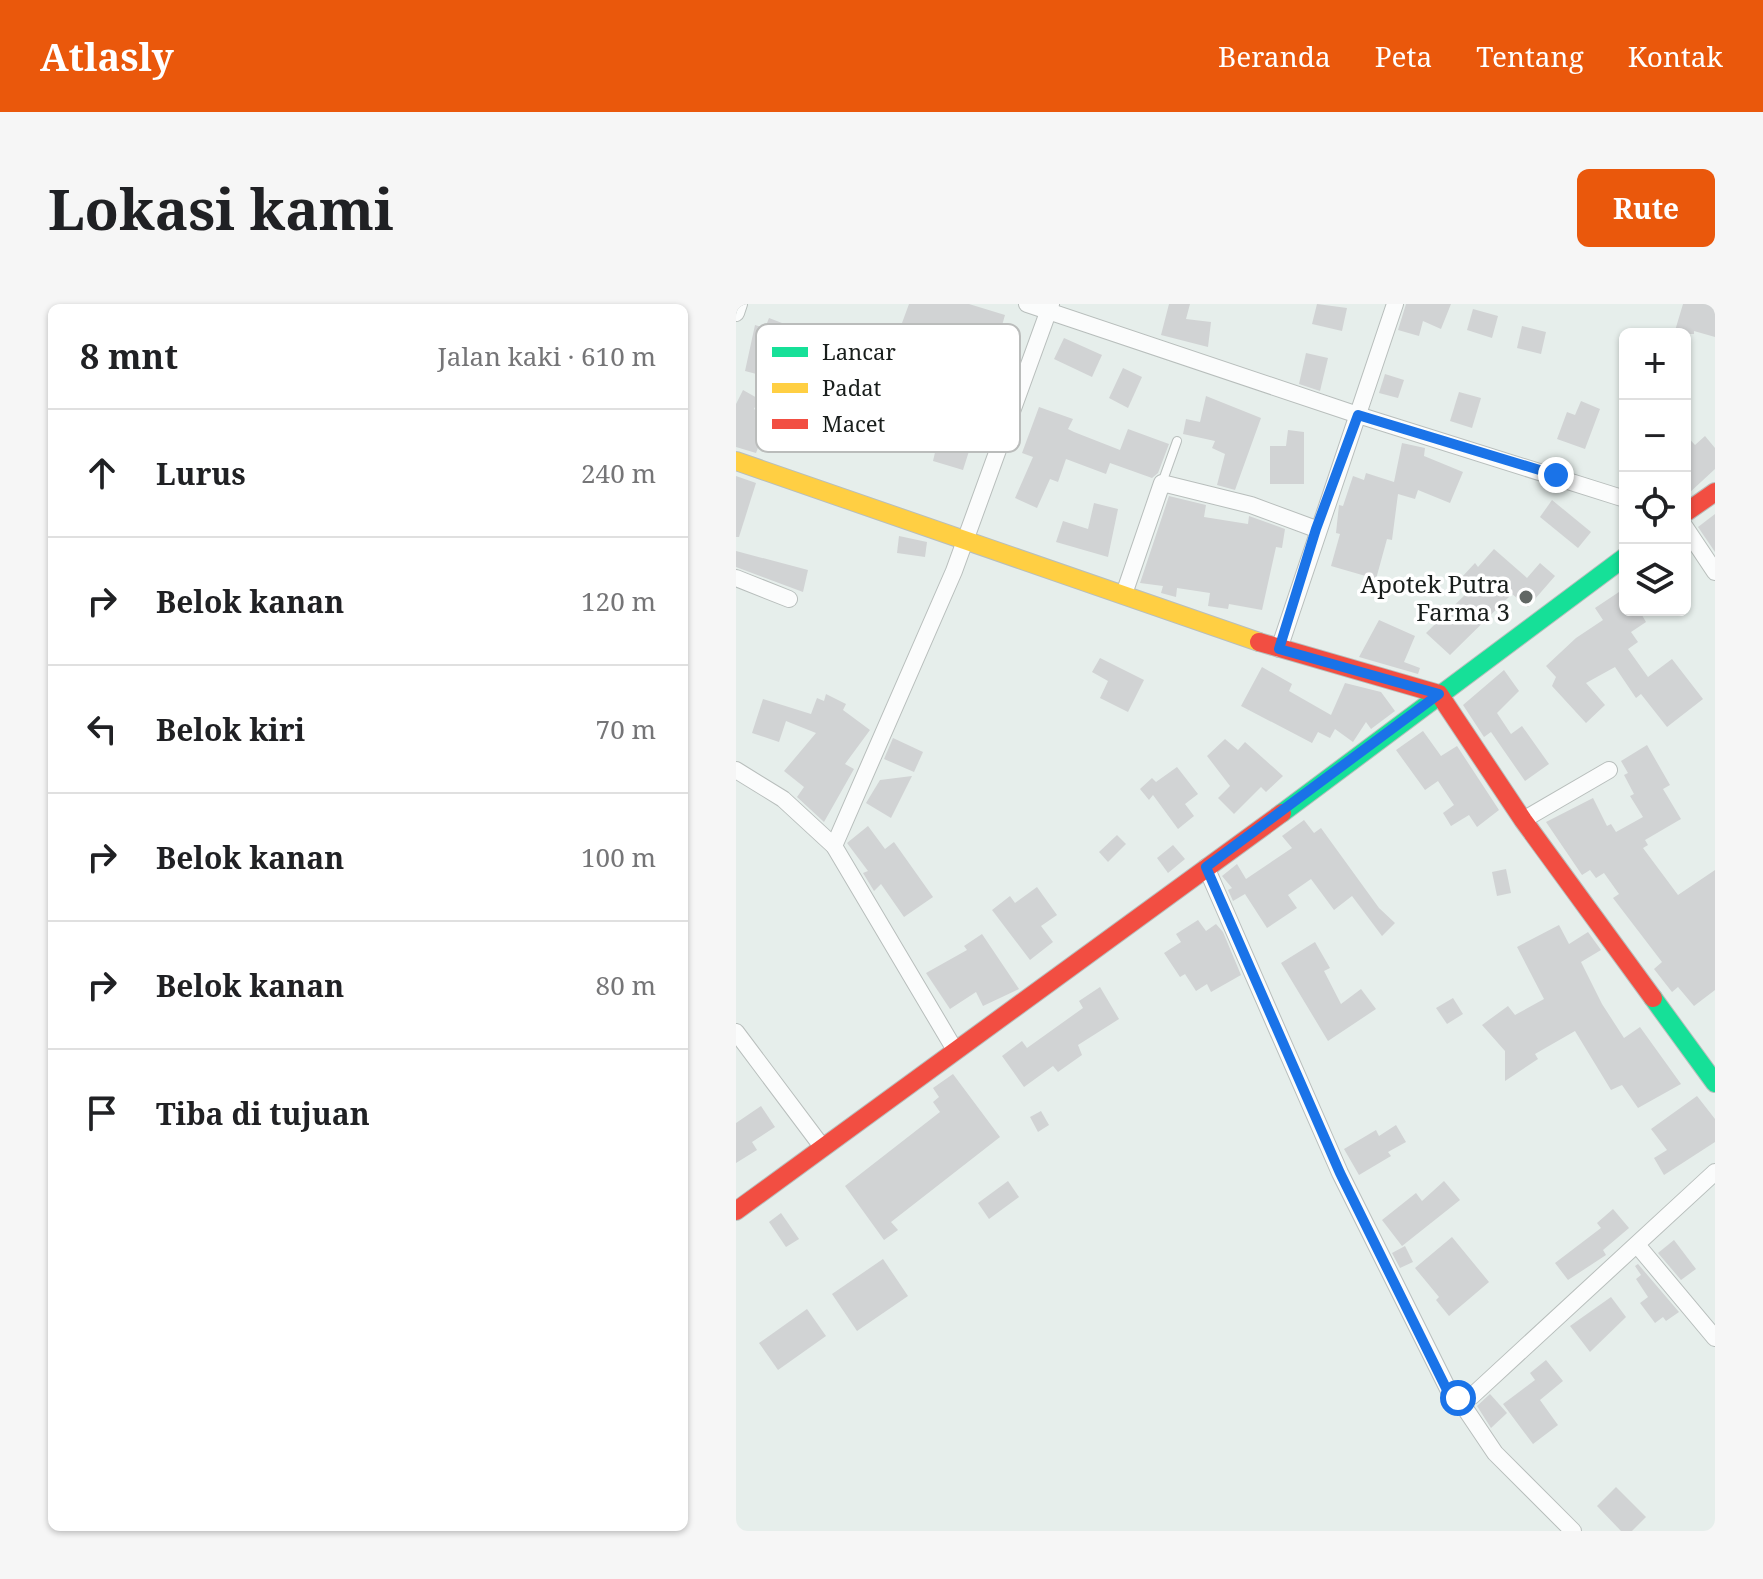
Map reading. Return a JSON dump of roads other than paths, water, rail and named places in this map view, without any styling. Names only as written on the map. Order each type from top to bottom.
[{"type":"street","points":[[736,313],[739,304]]},
{"type":"street","points":[[1027,304],[1049,307],[1358,415],[1619,497]]},
{"type":"street","points":[[1279,649],[1316,529],[1395,304]]},
{"type":"street","points":[[1020,388],[1049,307]]},
{"type":"street","points":[[834,846],[966,539],[997,452]]},
{"type":"street","points":[[736,461],[1279,649],[1439,694],[1523,820],[1715,1083]]},
{"type":"street","points":[[1124,594],[1162,483],[1251,505],[1316,529]]},
{"type":"street","points":[[1691,509],[1715,492]]},
{"type":"street","points":[[1691,536],[1715,572]]},
{"type":"street","points":[[736,1211],[1167,899],[1619,561]]},
{"type":"street","points":[[736,578],[789,599]]},
{"type":"street","points":[[736,770],[783,799],[834,846],[955,1050]]},
{"type":"street","points":[[1523,820],[1609,770]]},
{"type":"street","points":[[1206,867],[1340,1173],[1448,1392],[1458,1398],[1495,1453],[1573,1531]]},
{"type":"street","points":[[736,1032],[823,1148]]},
{"type":"street","points":[[1458,1398],[1472,1396],[1715,1172]]},
{"type":"street","points":[[1638,1246],[1715,1338]]},
{"type":"lane","points":[[1162,483],[1177,441]]},
{"type":"place","name":"Apotek Putra Farma 3","points":[[1526,597]]}]
